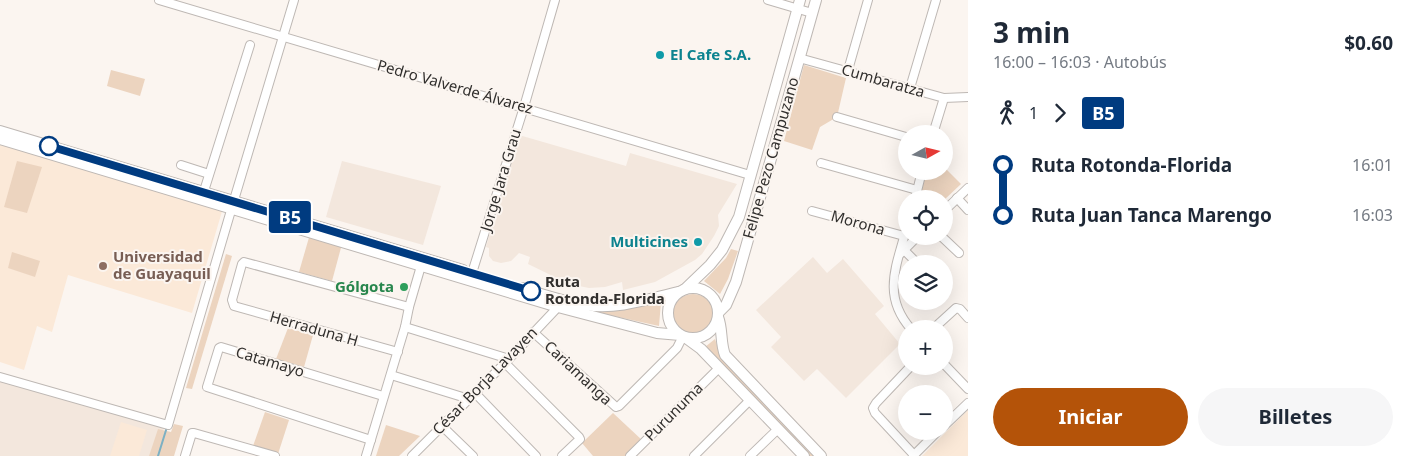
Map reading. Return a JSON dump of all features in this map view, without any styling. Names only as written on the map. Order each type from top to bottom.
[{"type":"main road","name":"Felipe Pezo Campuzano","points":[[718,315],[726,305],[736,282],[816,0]]},
{"type":"main road","name":"Felipe Pezo Campuzano","points":[[681,290],[710,265],[722,250],[739,217],[799,5]]},
{"type":"main road","points":[[792,29],[799,27],[806,33]]},
{"type":"main road","points":[[0,129],[15,139],[586,306],[624,305],[681,290],[701,288],[714,298],[725,355],[821,456]]},
{"type":"main road","points":[[0,139],[15,139],[204,191],[233,204],[422,266],[558,307],[657,333],[693,339],[706,335],[716,324],[718,315]]},
{"type":"main road","points":[[681,290],[672,298],[668,306],[667,315],[669,323],[674,330],[701,349],[804,456]]},
{"type":"street","name":"Pedro Valverde Álvarez","points":[[159,0],[750,175]]},
{"type":"street","points":[[0,376],[168,425],[294,0]]},
{"type":"street","name":"Jorge Jara Grau","points":[[472,273],[555,0]]},
{"type":"street","points":[[768,0],[799,5],[812,14]]},
{"type":"street","points":[[848,70],[868,0]]},
{"type":"street","points":[[910,88],[936,0]]},
{"type":"street","points":[[204,191],[250,45]]},
{"type":"street","name":"Cumbaratza","points":[[799,58],[944,98],[968,97]]},
{"type":"street","points":[[936,125],[944,98]]},
{"type":"street","points":[[837,117],[898,135]]},
{"type":"street","points":[[821,163],[901,190]]},
{"type":"street","points":[[180,165],[209,174]]},
{"type":"street","points":[[953,202],[968,188]]},
{"type":"street","points":[[957,198],[968,210]]},
{"type":"street","name":"Morona","points":[[812,210],[898,231]]},
{"type":"street","points":[[902,245],[894,277],[895,300],[904,320]]},
{"type":"street","points":[[901,252],[908,245]]},
{"type":"street","points":[[951,245],[959,253]]},
{"type":"street","points":[[901,252],[905,255]]},
{"type":"street","name":"Herraduna H","points":[[398,352],[234,306],[232,303],[244,262],[409,307]]},
{"type":"street","points":[[366,456],[383,396],[392,375],[409,307],[422,266]]},
{"type":"street","name":"César Borja Lavayen","points":[[412,456],[558,307]]},
{"type":"street","points":[[943,320],[956,308],[968,318]]},
{"type":"street","points":[[405,327],[507,361],[580,437],[562,456]]},
{"type":"street","name":"Cariamanga","points":[[533,332],[616,407],[677,348],[683,336]]},
{"type":"street","name":"Catamayo","points":[[371,440],[207,387],[218,348],[221,347],[383,396]]},
{"type":"street","name":"Purunuma","points":[[630,456],[719,368]]},
{"type":"street","points":[[953,373],[968,389]]},
{"type":"street","points":[[392,375],[472,396],[536,456]]},
{"type":"street","points":[[902,375],[876,403],[875,413],[913,456],[929,440]]},
{"type":"street","points":[[694,456],[750,400]]},
{"type":"street","points":[[953,417],[968,403]]},
{"type":"street","points":[[442,426],[473,456]]},
{"type":"street","points":[[750,456],[778,429]]},
{"type":"street","points":[[185,456],[194,433],[275,456]]},
{"type":"shaded area","points":[[804,65],[846,78],[837,117],[820,127],[812,150],[784,141]]},
{"type":"shaded area","points":[[111,70],[145,79],[140,96],[107,86]]},
{"type":"shaded area","points":[[519,135],[626,166],[630,153],[737,184],[718,215],[719,226],[714,236],[702,254],[695,260],[655,282],[623,290],[622,282],[605,287],[589,288],[574,285],[528,264],[530,257],[519,253],[511,261],[501,263],[493,261],[489,256],[489,248],[486,247],[493,223],[495,223],[500,202],[498,201]]},
{"type":"shaded area","name":"Universidad de Guayaquil","points":[[0,145],[223,208],[192,313],[68,275],[52,332],[37,326],[24,370],[0,362]]},
{"type":"shaded area","points":[[17,161],[42,167],[27,213],[4,207]]},
{"type":"shaded area","points":[[342,161],[441,186],[423,245],[326,217]]},
{"type":"shaded area","points":[[953,176],[961,184],[953,192],[953,190],[921,190],[924,180],[953,180]]},
{"type":"shaded area","points":[[310,234],[342,244],[332,281],[299,272]]},
{"type":"shaded area","points":[[731,249],[738,251],[728,279],[720,294],[704,281],[726,258]]},
{"type":"shaded area","points":[[12,252],[40,261],[35,277],[8,268]]},
{"type":"shaded area","points":[[226,254],[232,256],[192,389],[186,388]]},
{"type":"shaded area","points":[[813,257],[827,273],[843,259],[884,306],[875,314],[898,342],[898,346],[846,398],[817,369],[804,381],[771,347],[781,337],[756,310]]},
{"type":"shaded area","points":[[689,294],[697,294],[704,297],[710,303],[713,314],[710,325],[704,331],[697,334],[689,334],[682,331],[676,325],[673,318],[673,310],[676,303],[682,297]]},
{"type":"shaded area","points":[[661,302],[659,326],[600,313],[599,311],[630,308]]},
{"type":"shaded area","points":[[288,328],[313,335],[304,367],[276,359]]},
{"type":"shaded area","points":[[715,339],[721,357],[816,456],[810,456],[705,347]]},
{"type":"shaded area","points":[[0,374],[165,425],[155,456],[0,456]]},
{"type":"shaded area","points":[[968,410],[968,456],[922,456],[938,440],[953,440],[953,425]]},
{"type":"shaded area","points":[[265,412],[289,420],[278,454],[253,446]]},
{"type":"shaded area","points":[[613,413],[643,441],[628,456],[593,456],[582,443]]},
{"type":"shaded area","points":[[121,422],[147,430],[139,456],[110,456]]},
{"type":"shaded area","points":[[174,424],[183,426],[174,456],[149,456],[158,429],[171,432]]},
{"type":"shaded area","points":[[386,425],[420,436],[399,456],[376,456]]},
{"type":"waterway","points":[[158,456],[167,427]]},
{"type":"bus line","name":"B5","points":[[49,146],[234,200],[531,291]]},
{"type":"place","name":"El Cafe S.A.","points":[[660,55]]},
{"type":"place","name":"Multicines","points":[[698,242]]},
{"type":"place","name":"Universidad de Guayaquil","points":[[103,266]]},
{"type":"place","name":"Gólgota","points":[[404,287]]},
{"type":"place","name":"Ruta Rotonda-Florida","points":[[531,291]]}]
